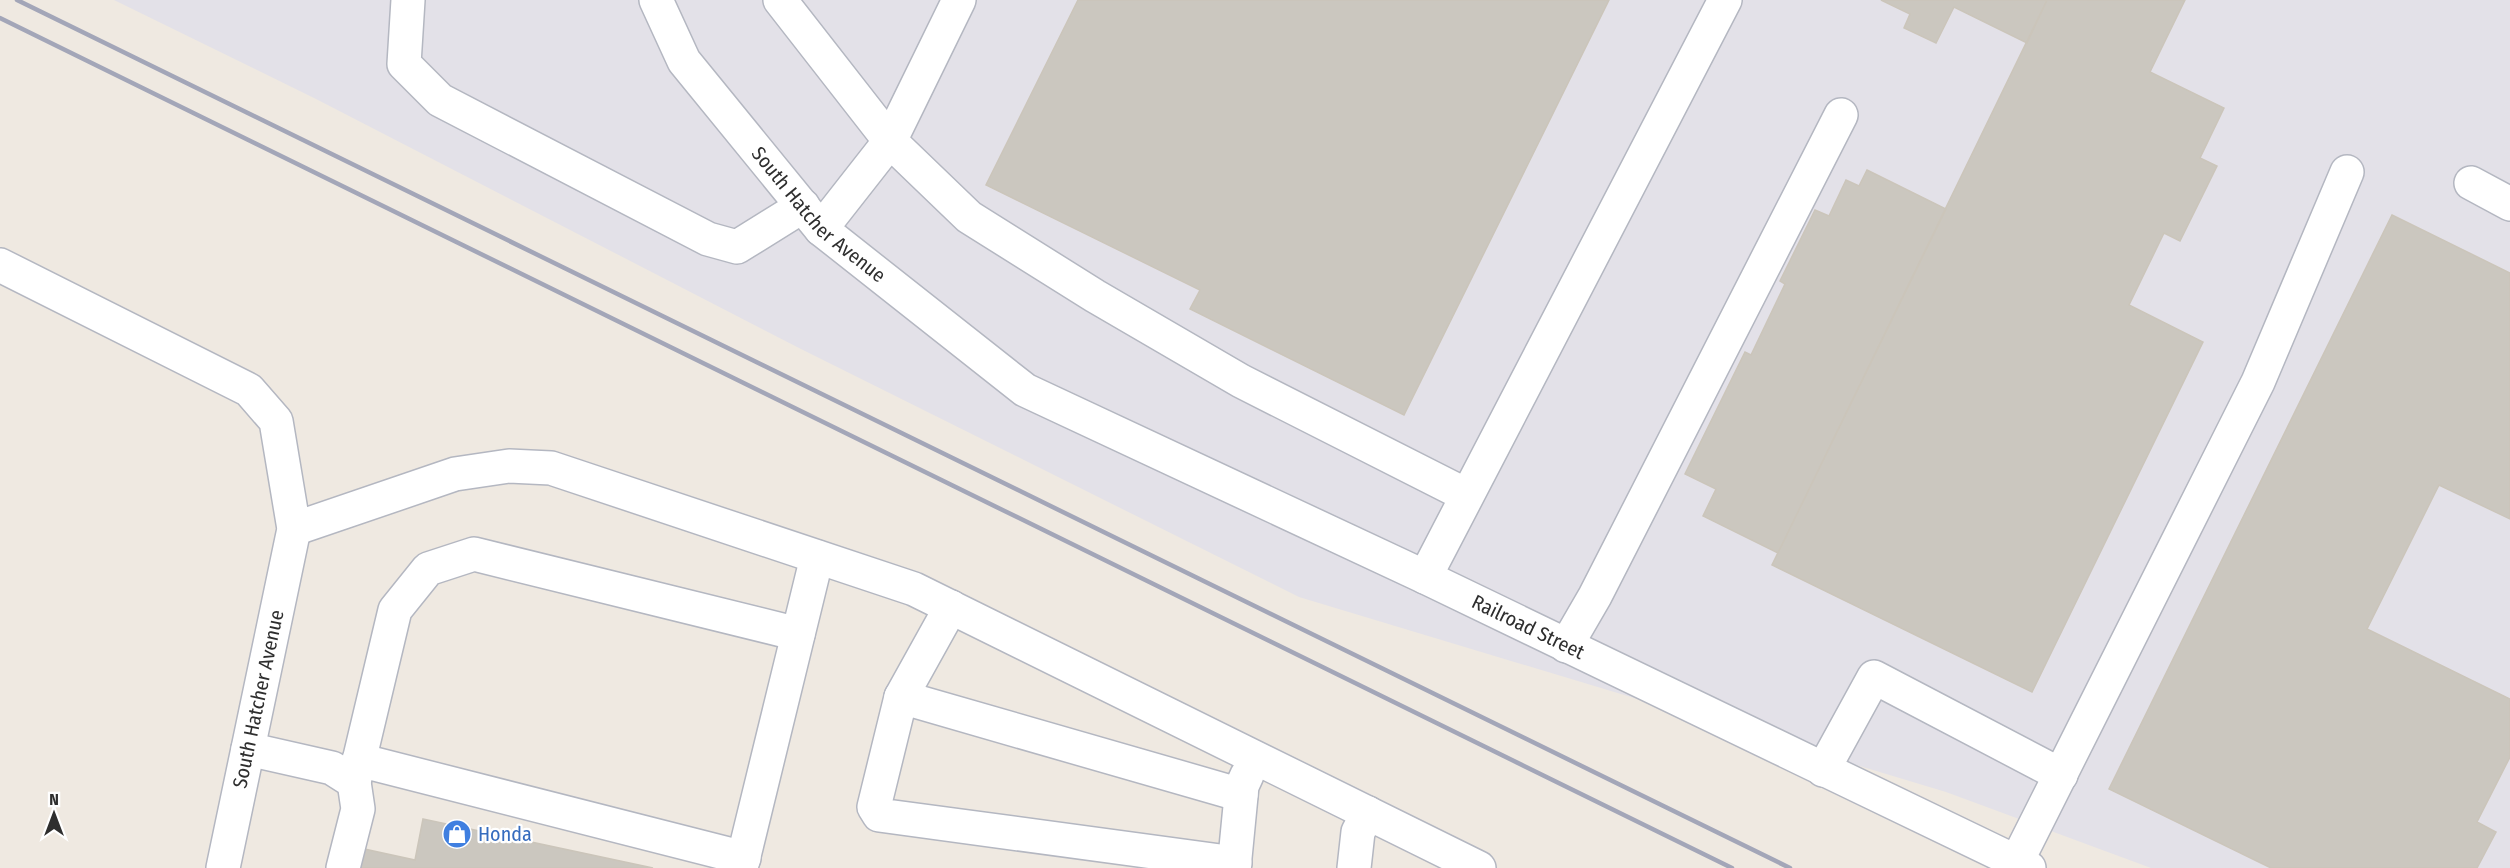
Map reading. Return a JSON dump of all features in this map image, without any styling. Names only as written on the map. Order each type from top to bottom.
[{"type":"street","points":[[408,0],[404,64],[440,100],[708,239],[737,247],[812,217],[890,141],[959,0]]},
{"type":"street","name":"South Hatcher Avenue","points":[[656,0],[684,61],[812,217],[1025,390]]},
{"type":"street","points":[[780,0],[890,141],[969,217],[1095,296],[1241,381],[1466,495]]},
{"type":"street","points":[[1425,577],[1725,0]]},
{"type":"street","points":[[1566,646],[1601,586],[1841,115]]},
{"type":"street","points":[[2023,865],[2061,775],[2258,382],[2348,172]]},
{"type":"street","points":[[2471,183],[2510,204]]},
{"type":"street","points":[[0,265],[249,390],[276,422],[294,529],[455,474],[509,466],[551,468],[914,589],[1479,868]]},
{"type":"street","name":"Railroad Street","points":[[1025,390],[1425,577],[2023,865]]},
{"type":"street","name":"South Hatcher Avenue","points":[[223,868],[294,529]]},
{"type":"street","points":[[343,868],[358,809],[357,771],[394,610],[428,569],[474,554],[798,634]]},
{"type":"street","points":[[248,748],[332,768],[357,771],[742,863],[817,557]]},
{"type":"street","points":[[951,607],[901,698],[874,807],[879,815],[1235,866],[1242,786],[1256,758]]},
{"type":"street","points":[[1823,770],[1874,677],[2061,775]]},
{"type":"street","points":[[901,698],[1241,795]]},
{"type":"street","points":[[1354,868],[1358,832],[1368,813]]},
{"type":"shaded area","points":[[114,0],[2510,0],[2510,868],[2151,868],[1946,792],[1299,597],[801,349],[316,99]]},
{"type":"building","points":[[1078,0],[1609,0],[1404,415],[1190,309],[1200,290],[986,185]]},
{"type":"building","points":[[1881,0],[2047,0],[2027,43],[1954,7],[1936,43],[1904,28],[1910,14]]},
{"type":"building","points":[[2047,0],[2185,0],[2150,72],[2224,108],[2200,158],[2217,166],[2180,241],[2164,233],[2129,305],[2203,342],[2032,692],[1772,565]]},
{"type":"building","points":[[1867,170],[1946,209],[1778,553],[1703,516],[1716,489],[1685,474],[1745,352],[1751,355],[1785,284],[1780,281],[1815,210],[1829,216],[1846,180],[1859,186]]},
{"type":"building","points":[[2392,215],[2510,273],[2510,519],[2439,485],[2367,629],[2510,699],[2510,757],[2477,822],[2496,832],[2477,868],[2271,868],[2109,789]]},
{"type":"building","name":"Honda","points":[[423,819],[653,868],[360,868],[364,849],[415,860]]},
{"type":"railway","points":[[17,0],[1790,868]]},
{"type":"railway","points":[[0,18],[1732,868]]},
{"type":"place","name":"Honda","points":[[457,834]]}]
